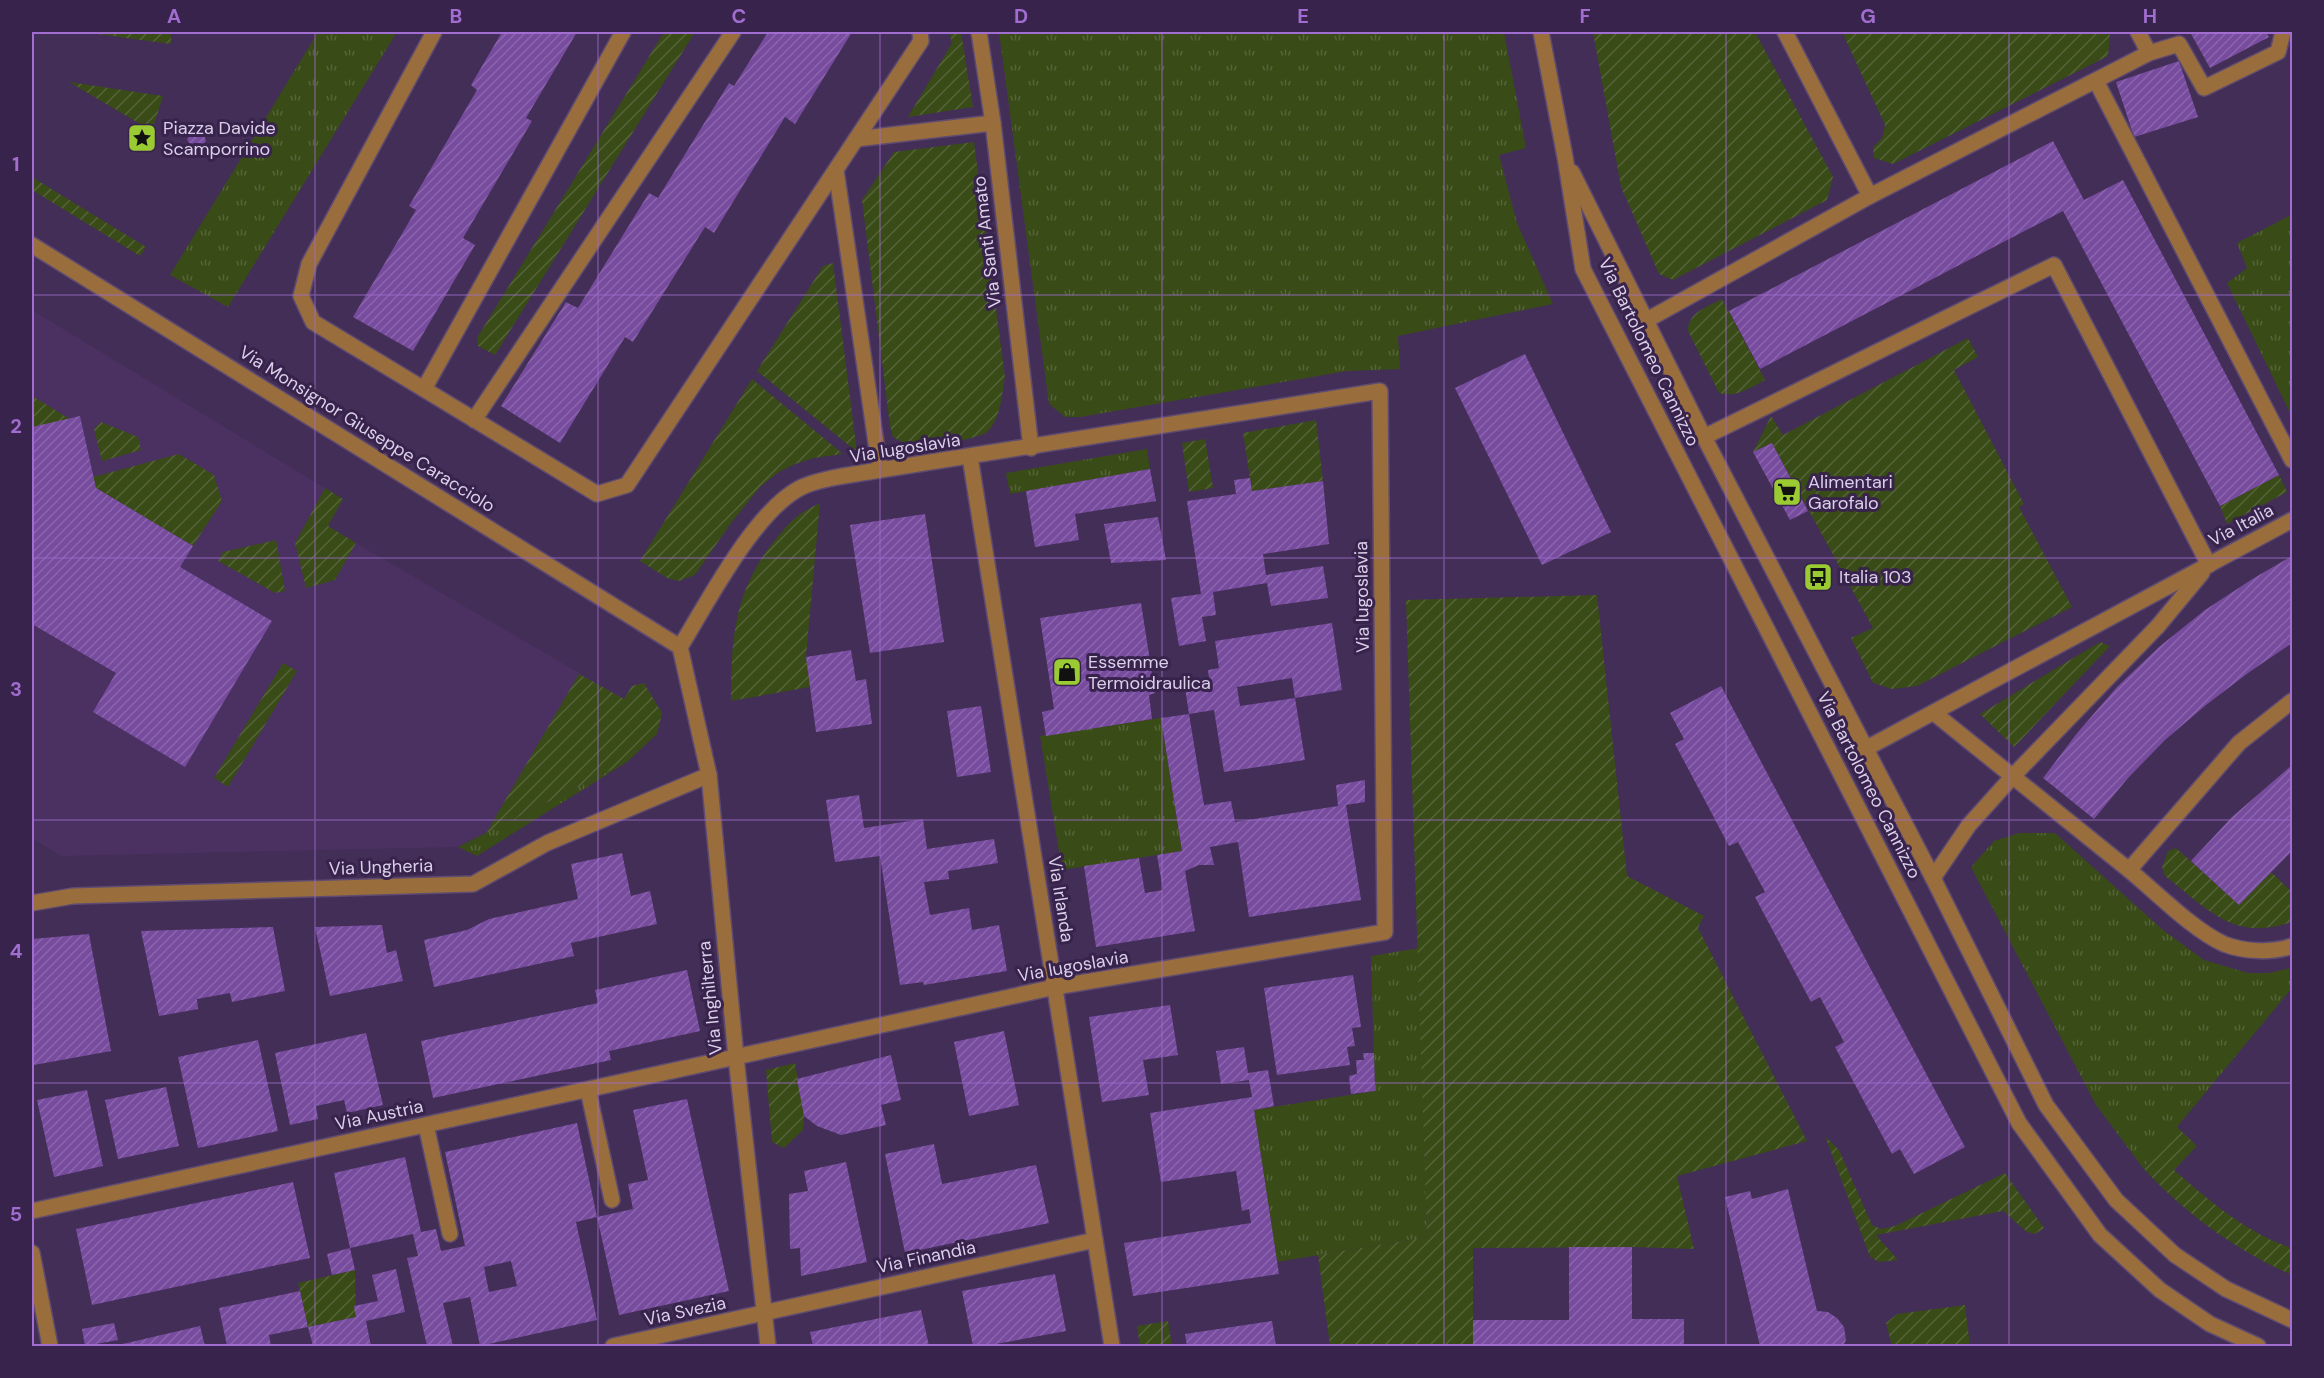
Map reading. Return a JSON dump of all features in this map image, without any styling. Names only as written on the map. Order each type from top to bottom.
[{"type":"street","points":[[434,32],[309,264],[300,296],[313,322],[597,494],[627,485],[921,41],[920,32]]},
{"type":"street","points":[[424,389],[623,32]]},
{"type":"street","points":[[474,420],[733,32]]},
{"type":"street","name":"Via Santi Amato","points":[[979,32],[993,123],[1031,448]]},
{"type":"street","name":"Via Bartolomeo Cannizzo","points":[[1541,32],[1583,269],[2019,1123],[2100,1235],[2160,1290],[2210,1324],[2258,1347]]},
{"type":"street","points":[[1785,32],[1870,196]]},
{"type":"street","points":[[2138,32],[2149,53]]},
{"type":"street","points":[[1647,320],[1870,196],[2149,53],[2180,44],[2204,88],[2278,52],[2283,32]]},
{"type":"street","points":[[2096,81],[2292,460]]},
{"type":"street","points":[[855,139],[993,123]]},
{"type":"street","name":"Via Bartolomeo Cannizzo","points":[[1565,158],[1704,437],[1933,878],[2046,1105],[2116,1200],[2175,1255],[2226,1289],[2292,1320]]},
{"type":"street","points":[[836,170],[880,470]]},
{"type":"street","name":"Via Monsignor Giuseppe Caracciolo","points":[[32,245],[680,647]]},
{"type":"street","points":[[1704,437],[2054,265],[2209,565],[2158,626],[2013,775],[1969,825],[1933,878]]},
{"type":"street","name":"Via Iugoslavia","points":[[680,647],[753,531],[781,501],[801,487],[880,470],[1031,448],[1380,391],[1385,932],[1055,987],[736,1058]]},
{"type":"street","name":"Via Irlanda","points":[[970,457],[1112,1347]]},
{"type":"street","name":"Via Italia","points":[[1865,749],[2292,520]]},
{"type":"street","name":"Via Inghilterra","points":[[680,647],[708,775],[768,1347]]},
{"type":"street","points":[[2129,870],[2239,742],[2292,701]]},
{"type":"street","points":[[1934,713],[2194,924],[2225,944],[2262,951],[2292,946]]},
{"type":"street","name":"Via Ungheria","points":[[32,903],[72,896],[473,884],[548,843],[708,775]]},
{"type":"street","name":"Via Austria","points":[[32,1211],[736,1058]]},
{"type":"street","points":[[588,1090],[612,1200]]},
{"type":"street","points":[[426,1125],[450,1234]]},
{"type":"street","name":"Via Finandia","points":[[764,1313],[1095,1240]]},
{"type":"street","points":[[32,1253],[50,1347]]},
{"type":"street","name":"Via Svezia","points":[[613,1347],[764,1313]]},
{"type":"shaded area","points":[[32,310],[343,499],[328,527],[624,699],[632,686],[644,683],[662,713],[657,734],[627,762],[458,847],[61,856],[32,838]]},
{"type":"green space","points":[[171,32],[171,44],[97,34]]},
{"type":"green space","points":[[318,32],[397,32],[228,307],[170,275]]},
{"type":"green space","points":[[664,32],[695,32],[495,355],[478,346],[477,338]]},
{"type":"green space","points":[[949,32],[961,32],[973,107],[908,117],[952,43]]},
{"type":"green space","points":[[999,32],[1504,32],[1526,148],[1499,155],[1517,223],[1553,304],[1398,336],[1400,369],[1347,371],[1080,417],[1065,417],[1049,404]]},
{"type":"green space","points":[[1593,32],[1755,32],[1833,177],[1827,200],[1673,280],[1659,274],[1621,187]]},
{"type":"green space","points":[[1842,32],[2108,32],[2110,35],[2108,56],[1893,164],[1874,158],[1873,147],[1882,138],[1885,125]]},
{"type":"green space","points":[[69,82],[163,96],[152,131]]},
{"type":"green space","points":[[974,142],[1005,377],[1000,405],[992,426],[983,434],[951,442],[910,445],[893,437],[890,426],[862,200],[894,152]]},
{"type":"green space","points":[[32,177],[146,247],[140,256],[32,190]]},
{"type":"green space","points":[[2291,215],[2292,417],[2227,283],[2247,268],[2237,243]]},
{"type":"green space","points":[[833,263],[857,452],[757,371],[823,266]]},
{"type":"green space","points":[[1722,299],[1765,380],[1731,394],[1719,393],[1688,331],[1691,319],[1695,315]]},
{"type":"green space","points":[[1968,338],[1978,357],[1954,370],[2024,504],[2019,507],[2072,607],[1917,686],[1892,689],[1873,683],[1851,638],[1873,628],[1772,443],[1753,452],[1771,416],[1783,435]]},
{"type":"green space","points":[[752,379],[843,454],[814,458],[779,472],[761,486],[731,523],[695,575],[679,581],[667,578],[640,561]]},
{"type":"green space","points":[[32,396],[70,419],[32,427]]},
{"type":"green space","points":[[1316,420],[1323,481],[1252,491],[1243,433]]},
{"type":"green space","points":[[101,422],[138,437],[141,450],[102,461],[94,429]]},
{"type":"green space","points":[[1205,439],[1213,488],[1189,492],[1182,443]]},
{"type":"green space","points":[[1147,449],[1150,469],[1010,494],[1006,473]]},
{"type":"green space","points":[[179,454],[214,475],[222,501],[193,546],[96,488],[93,477]]},
{"type":"green space","points":[[2279,475],[2287,492],[2227,524],[2220,506]]},
{"type":"green space","points":[[325,488],[343,499],[328,526],[356,543],[335,580],[306,588],[295,543]]},
{"type":"green space","points":[[820,503],[806,656],[810,687],[731,701],[734,636],[743,597],[751,578],[761,559],[790,523]]},
{"type":"green space","points":[[276,540],[285,591],[275,593],[218,561],[223,552]]},
{"type":"green space","points":[[1597,595],[1627,876],[1704,916],[1698,928],[1807,1141],[1677,1176],[1694,1249],[1473,1248],[1473,1346],[1330,1346],[1318,1255],[1427,1237],[1406,600]]},
{"type":"green space","points":[[2100,642],[2110,646],[2014,747],[1980,714]]},
{"type":"green space","points":[[283,663],[297,671],[228,787],[214,778]]},
{"type":"green space","points":[[579,674],[624,699],[632,686],[644,683],[662,713],[657,734],[627,762],[486,833]]},
{"type":"green space","points":[[1161,718],[1182,851],[1062,870],[1040,736]]},
{"type":"green space","points":[[627,762],[477,856],[458,847]]},
{"type":"green space","points":[[2019,833],[2055,833],[2163,930],[2204,960],[2248,973],[2268,973],[2292,968],[2292,988],[2143,1168],[2096,1105],[1971,867],[1994,841]]},
{"type":"green space","points":[[2176,848],[2239,905],[2271,872],[2292,892],[2292,922],[2253,928],[2237,925],[2209,911],[2165,876],[2162,867],[2168,851]]},
{"type":"green space","points":[[1419,948],[1427,1237],[1277,1262],[1254,1110],[1375,1091],[1371,956]]},
{"type":"green space","points":[[795,1063],[804,1116],[803,1130],[784,1148],[772,1142],[766,1070]]},
{"type":"green space","points":[[2176,1126],[2197,1146],[2174,1170],[2244,1225],[2275,1242],[2292,1248],[2292,1275],[2251,1254],[2212,1229],[2176,1201],[2143,1168]]},
{"type":"green space","points":[[1825,1136],[1839,1150],[1872,1225],[1881,1229],[1895,1226],[2005,1173],[2044,1228],[2035,1234],[2027,1232],[2003,1211],[1876,1235],[1898,1260],[1879,1262],[1870,1257]]},
{"type":"green space","points":[[355,1270],[356,1317],[308,1327],[298,1283]]},
{"type":"green space","points":[[1965,1305],[1970,1346],[1892,1346],[1886,1323],[1897,1314]]},
{"type":"green space","points":[[1168,1321],[1172,1346],[1140,1346],[1137,1326]]},
{"type":"building","points":[[502,32],[577,32],[526,118],[532,121],[463,238],[475,245],[413,351],[353,317],[416,210],[409,206],[477,90],[471,85]]},
{"type":"building","points":[[768,32],[852,32],[795,124],[785,117],[714,233],[705,227],[633,342],[625,337],[560,443],[501,406],[566,302],[578,308],[649,193],[658,198],[729,83],[734,86]]},
{"type":"building","points":[[2190,32],[2266,32],[2269,37],[2210,68]]},
{"type":"building","points":[[2179,61],[2198,117],[2134,137],[2116,82]]},
{"type":"building","points":[[193,131],[203,132],[206,141],[201,148],[191,147],[187,139]]},
{"type":"building","points":[[2053,141],[2084,200],[2123,180],[2279,475],[2220,506],[2063,211],[1760,369],[1729,311]]},
{"type":"building","points":[[1525,354],[1611,532],[1542,565],[1455,388]]},
{"type":"building","points":[[80,416],[96,488],[193,546],[180,567],[272,621],[185,767],[93,712],[116,673],[32,624],[32,427]]},
{"type":"building","name":"Alimentari Garofalo","points":[[1772,443],[1808,511],[1790,520],[1753,452]]},
{"type":"building","points":[[1150,469],[1156,501],[1075,514],[1079,540],[1035,547],[1026,491]]},
{"type":"building","points":[[1250,478],[1252,491],[1323,481],[1329,544],[1263,554],[1266,575],[1323,566],[1328,598],[1271,606],[1267,583],[1213,592],[1216,615],[1202,617],[1206,641],[1179,646],[1171,598],[1201,594],[1187,501],[1236,494],[1234,480]]},
{"type":"building","points":[[925,514],[944,642],[870,653],[850,525]]},
{"type":"building","points":[[1158,517],[1166,560],[1111,563],[1104,524]]},
{"type":"building","points":[[2292,556],[2292,643],[2206,705],[2165,740],[2128,778],[2094,819],[2043,778],[2078,732],[2117,687],[2159,647],[2205,610]]},
{"type":"building","points":[[1141,603],[1155,693],[1149,695],[1152,719],[1046,736],[1042,712],[1054,709],[1040,618]]},
{"type":"building","points":[[1332,623],[1342,690],[1295,698],[1305,760],[1224,772],[1214,710],[1189,714],[1184,681],[1209,678],[1208,670],[1219,668],[1215,641]],"holes":[[[1292,678],[1295,698],[1240,706],[1237,687]]]},
{"type":"building","points":[[851,650],[856,681],[866,679],[872,724],[816,732],[806,657]]},
{"type":"building","points":[[1721,686],[1965,1147],[1914,1174],[1900,1149],[1892,1154],[1835,1047],[1844,1042],[1820,997],[1811,1002],[1755,897],[1765,892],[1738,842],[1729,846],[1675,744],[1684,739],[1670,713]]},
{"type":"building","points":[[981,706],[991,772],[957,777],[947,711]]},
{"type":"building","points":[[1189,714],[1204,805],[1231,801],[1235,822],[1338,806],[1336,785],[1365,780],[1365,802],[1346,805],[1361,900],[1249,917],[1238,842],[1210,847],[1214,865],[1199,865],[1185,871],[1195,931],[1096,947],[1084,866],[1139,858],[1145,893],[1163,890],[1157,855],[1182,851],[1161,718]]},
{"type":"building","points":[[2292,765],[2292,851],[2239,905],[2191,861],[2232,817]]},
{"type":"building","points":[[859,795],[864,828],[923,819],[927,849],[994,839],[998,863],[948,871],[949,879],[924,882],[930,915],[969,908],[972,930],[999,925],[1007,971],[924,985],[923,982],[900,985],[880,856],[835,862],[826,800]]},
{"type":"building","points":[[622,853],[631,896],[650,891],[657,924],[571,943],[574,956],[434,987],[424,940],[467,930],[489,919],[578,899],[571,864]]},
{"type":"building","points":[[382,925],[387,953],[396,950],[403,981],[330,996],[315,927]]},
{"type":"building","points":[[273,927],[285,991],[232,1002],[230,993],[197,999],[198,1009],[159,1016],[141,931]]},
{"type":"building","points":[[89,934],[111,1051],[34,1065],[32,939]]},
{"type":"building","points":[[687,970],[700,1031],[609,1051],[611,1060],[433,1098],[421,1041],[598,1003],[595,990]]},
{"type":"building","points":[[1353,975],[1361,1027],[1352,1028],[1355,1046],[1347,1047],[1350,1065],[1277,1075],[1264,988]]},
{"type":"building","points":[[1170,1005],[1178,1055],[1143,1060],[1149,1095],[1102,1102],[1089,1017]]},
{"type":"building","points":[[1004,1031],[1019,1105],[969,1116],[954,1042]]},
{"type":"building","points":[[366,1033],[383,1105],[347,1113],[344,1100],[316,1106],[318,1119],[290,1125],[275,1053]]},
{"type":"building","points":[[258,1040],[278,1131],[198,1148],[178,1057]]},
{"type":"building","points":[[1244,1047],[1248,1073],[1268,1070],[1274,1106],[1254,1110],[1279,1274],[1133,1296],[1124,1243],[1251,1223],[1249,1209],[1242,1211],[1236,1171],[1161,1182],[1150,1113],[1252,1097],[1249,1080],[1221,1084],[1216,1051]]},
{"type":"building","points":[[1363,1053],[1374,1053],[1375,1091],[1351,1094],[1349,1076],[1357,1074],[1356,1060],[1364,1060]]},
{"type":"building","points":[[891,1055],[901,1100],[881,1105],[886,1125],[841,1135],[817,1126],[804,1116],[797,1079]]},
{"type":"building","points":[[166,1087],[179,1146],[118,1159],[105,1100]]},
{"type":"building","points":[[87,1090],[103,1166],[54,1177],[37,1100]]},
{"type":"building","points":[[687,1099],[729,1291],[619,1315],[597,1217],[633,1209],[628,1184],[648,1180],[633,1110]]},
{"type":"building","points":[[577,1123],[597,1217],[576,1222],[597,1320],[480,1346],[470,1297],[443,1303],[453,1346],[427,1346],[407,1258],[418,1256],[413,1234],[350,1248],[334,1173],[405,1157],[421,1232],[436,1229],[441,1251],[465,1246],[445,1152]],"holes":[[[511,1261],[517,1286],[489,1292],[484,1267]]]},
{"type":"building","points":[[934,1144],[942,1184],[1036,1165],[1049,1223],[905,1253],[885,1154]]},
{"type":"building","points":[[846,1162],[867,1262],[801,1276],[800,1248],[790,1249],[789,1194],[808,1191],[804,1171]]},
{"type":"building","points":[[293,1182],[310,1258],[92,1305],[76,1229]]},
{"type":"building","points":[[1788,1189],[1817,1311],[1828,1312],[1844,1327],[1846,1340],[1843,1346],[1760,1346],[1725,1197],[1750,1191],[1752,1199]]},
{"type":"building","points":[[1569,1247],[1632,1247],[1632,1319],[1684,1319],[1684,1346],[1473,1346],[1473,1320],[1569,1320]]},
{"type":"building","points":[[350,1248],[355,1270],[332,1275],[327,1254]]},
{"type":"building","points":[[396,1269],[405,1312],[366,1321],[371,1346],[313,1346],[308,1327],[356,1317],[354,1306],[378,1301],[372,1275]]},
{"type":"building","points":[[1055,1274],[1066,1331],[985,1346],[973,1346],[962,1291]]},
{"type":"building","points":[[300,1291],[308,1327],[269,1335],[271,1346],[227,1346],[219,1308]]},
{"type":"building","points":[[921,1310],[929,1346],[813,1346],[810,1332]]},
{"type":"building","points":[[1272,1321],[1276,1346],[1187,1346],[1185,1334]]},
{"type":"building","points":[[114,1323],[118,1340],[85,1346],[82,1329]]},
{"type":"building","points":[[200,1326],[205,1346],[114,1346]]},
{"type":"place","name":"Piazza Davide Scamporrino","points":[[142,138]]},
{"type":"place","name":"Alimentari Garofalo","points":[[1787,492]]},
{"type":"place","name":"Italia 103","points":[[1818,577]]},
{"type":"place","name":"Essemme Termoidraulica","points":[[1067,672]]}]
